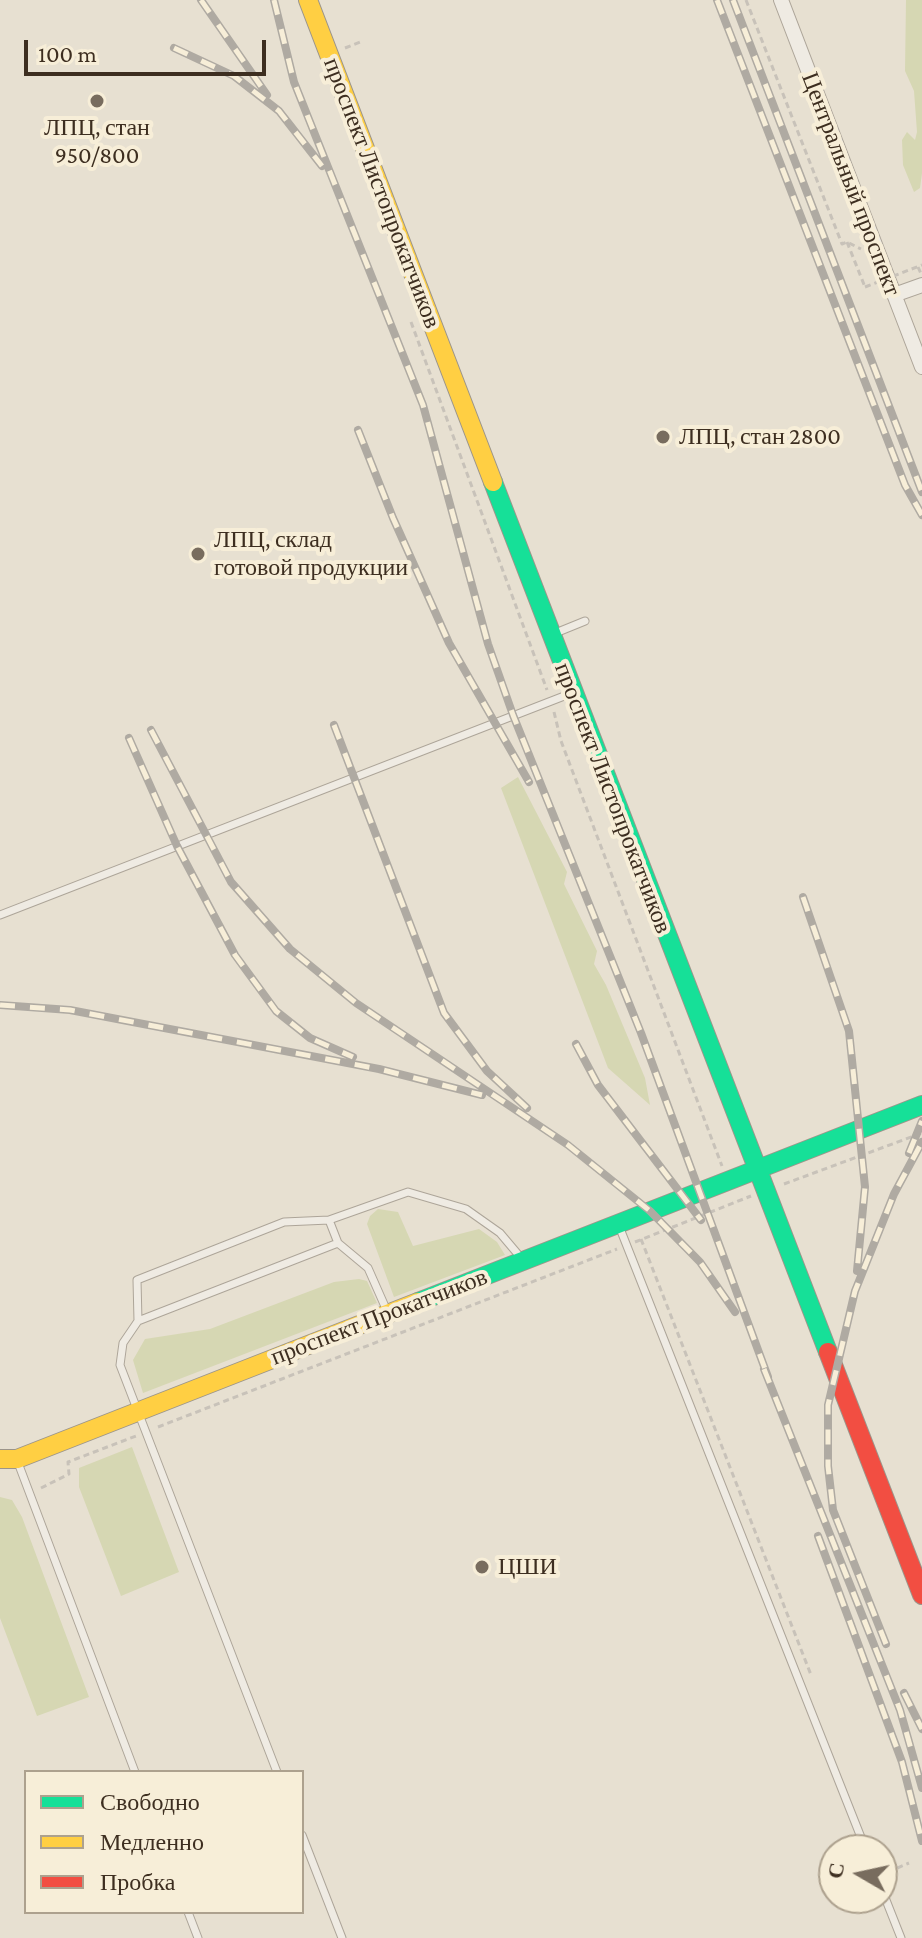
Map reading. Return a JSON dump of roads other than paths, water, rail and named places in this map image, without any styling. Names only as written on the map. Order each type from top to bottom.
[{"type":"street","name":"проспект Листопрокатчиков","points":[[308,0],[572,693],[922,1595]]},
{"type":"street","name":"Центральный проспект","points":[[784,2],[922,367]]},
{"type":"street","points":[[894,295],[922,285]]},
{"type":"street","points":[[757,1170],[922,1105]]},
{"type":"street","name":"проспект Прокатчиков","points":[[8,1459],[137,1412],[757,1170]]},
{"type":"lane","points":[[550,635],[585,621]]},
{"type":"lane","points":[[0,915],[572,693]]},
{"type":"lane","points":[[138,1321],[137,1280],[284,1222],[329,1220],[408,1192],[466,1209],[500,1233],[523,1261]]},
{"type":"lane","points":[[329,1220],[338,1243],[368,1268],[388,1314]]},
{"type":"lane","points":[[618,1224],[860,1834]]},
{"type":"lane","points":[[276,1770],[120,1365],[123,1343],[138,1321],[338,1243]]},
{"type":"lane","points":[[8,1459],[30,1494],[134,1770]]},
{"type":"lane","points":[[304,1840],[342,1938]]},
{"type":"lane","points":[[189,1914],[198,1938]]},
{"type":"lane","points":[[892,1914],[901,1938]]},
{"type":"railway","points":[[201,0],[267,95]]},
{"type":"railway","points":[[274,0],[294,82],[423,405],[488,644],[513,715],[641,1033],[768,1377]]},
{"type":"railway","points":[[717,0],[905,485],[922,515]]},
{"type":"railway","points":[[733,0],[922,492]]},
{"type":"railway","points":[[174,48],[234,76],[279,111],[322,166]]},
{"type":"railway","points":[[358,430],[449,643],[529,782]]},
{"type":"railway","points":[[334,725],[444,1013],[487,1071],[527,1108]]},
{"type":"railway","points":[[151,730],[231,882],[290,949],[356,1003],[568,1145],[650,1211],[700,1262],[735,1312]]},
{"type":"railway","points":[[129,738],[177,846],[235,955],[276,1011],[310,1038],[353,1057]]},
{"type":"railway","points":[[803,897],[849,1031],[865,1187],[857,1271]]},
{"type":"railway","points":[[0,1005],[70,1010],[379,1069],[482,1095]]},
{"type":"railway","points":[[576,1044],[598,1085],[701,1220]]},
{"type":"railway","points":[[909,1153],[922,1121]]},
{"type":"railway","points":[[886,1644],[833,1510],[828,1466],[828,1405],[855,1291],[894,1194],[922,1142]]},
{"type":"railway","points":[[764,1369],[900,1710],[922,1788]]},
{"type":"railway","points":[[818,1536],[902,1762],[922,1841]]},
{"type":"railway","points":[[904,1693],[922,1729]]},
{"type":"place","name":"ЛПЦ, стан 950/800","points":[[97,101]]},
{"type":"place","name":"ЛПЦ, стан 2800","points":[[663,437]]},
{"type":"place","name":"ЛПЦ, склад готовой продукции","points":[[198,554]]},
{"type":"place","name":"ЦШИ","points":[[482,1567]]}]
